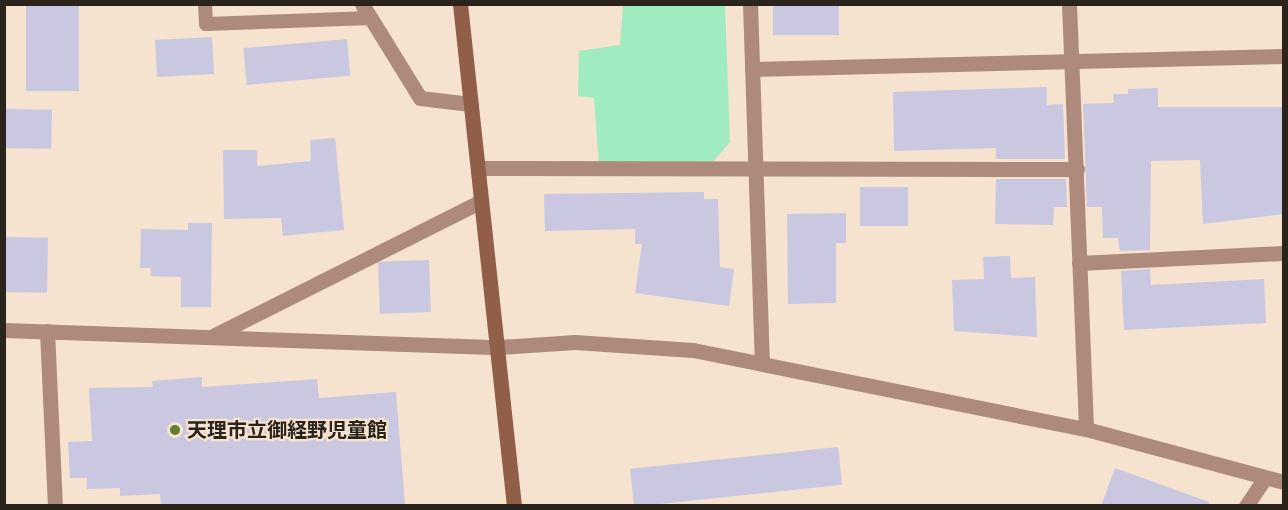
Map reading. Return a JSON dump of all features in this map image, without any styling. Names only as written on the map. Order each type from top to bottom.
[{"type":"street","points":[[362,4],[420,98],[471,104]]},
{"type":"street","points":[[460,4],[499,347],[514,506]]},
{"type":"street","points":[[750,4],[762,364]]},
{"type":"street","points":[[1069,4],[1086,429]]},
{"type":"street","points":[[752,69],[1073,65],[1284,56]]},
{"type":"street","points":[[478,168],[1077,169]]},
{"type":"street","points":[[211,336],[481,201]]},
{"type":"street","points":[[1079,263],[1284,253]]},
{"type":"street","points":[[4,330],[499,347],[575,342],[634,345],[762,364],[1086,429],[1284,482]]},
{"type":"street","points":[[47,331],[55,506]]},
{"type":"street","points":[[1246,506],[1265,478]]},
{"type":"lane","points":[[204,4],[206,24],[371,18]]},
{"type":"green space","points":[[623,5],[725,5],[730,142],[712,163],[599,166],[594,98],[578,96],[579,51],[620,45]]},
{"type":"building","points":[[26,4],[79,4],[79,91],[26,91]]},
{"type":"building","points":[[773,4],[839,4],[839,35],[773,35]]},
{"type":"building","points":[[212,37],[214,74],[157,77],[155,40]]},
{"type":"building","points":[[347,39],[350,76],[247,85],[243,48]]},
{"type":"building","points":[[1047,87],[1047,105],[1063,104],[1065,159],[996,159],[996,148],[894,151],[893,92]]},
{"type":"building","points":[[1158,88],[1158,107],[1284,107],[1284,214],[1203,224],[1200,160],[1151,161],[1150,250],[1120,251],[1118,238],[1103,238],[1102,207],[1087,207],[1083,104],[1114,103],[1113,94],[1128,94],[1128,89]]},
{"type":"building","points":[[4,109],[52,110],[51,149],[4,148]]},
{"type":"building","points":[[335,138],[344,230],[283,236],[281,218],[224,219],[223,150],[257,150],[257,166],[311,161],[310,140]]},
{"type":"building","points":[[996,179],[1066,179],[1067,207],[1054,207],[1053,225],[995,224]]},
{"type":"building","points":[[860,187],[908,187],[908,226],[860,226]]},
{"type":"building","points":[[704,192],[704,199],[718,199],[720,267],[734,269],[729,306],[635,293],[642,244],[635,244],[635,229],[545,231],[544,194]]},
{"type":"building","points":[[846,213],[846,243],[836,243],[836,303],[788,304],[787,214]]},
{"type":"building","points":[[188,223],[212,223],[211,307],[181,307],[181,277],[151,276],[151,268],[140,268],[141,229],[188,230]]},
{"type":"building","points":[[4,237],[48,238],[47,293],[4,292]]},
{"type":"building","points":[[1010,256],[1011,278],[1035,277],[1037,337],[954,331],[952,280],[984,279],[983,257]]},
{"type":"building","points":[[429,260],[431,312],[380,314],[378,262]]},
{"type":"building","points":[[1150,269],[1151,285],[1264,279],[1266,323],[1124,330],[1121,271]]},
{"type":"building","points":[[202,377],[202,387],[317,379],[319,398],[396,392],[405,506],[161,506],[160,494],[120,496],[120,488],[87,489],[87,478],[70,478],[68,442],[92,441],[89,388],[153,387],[152,381]]},
{"type":"building","points":[[838,447],[842,485],[634,506],[630,469]]},
{"type":"building","points":[[1115,468],[1209,502],[1208,506],[1101,506]]},
{"type":"place","name":"天理市立御経野児童館","points":[[175,430]]}]
